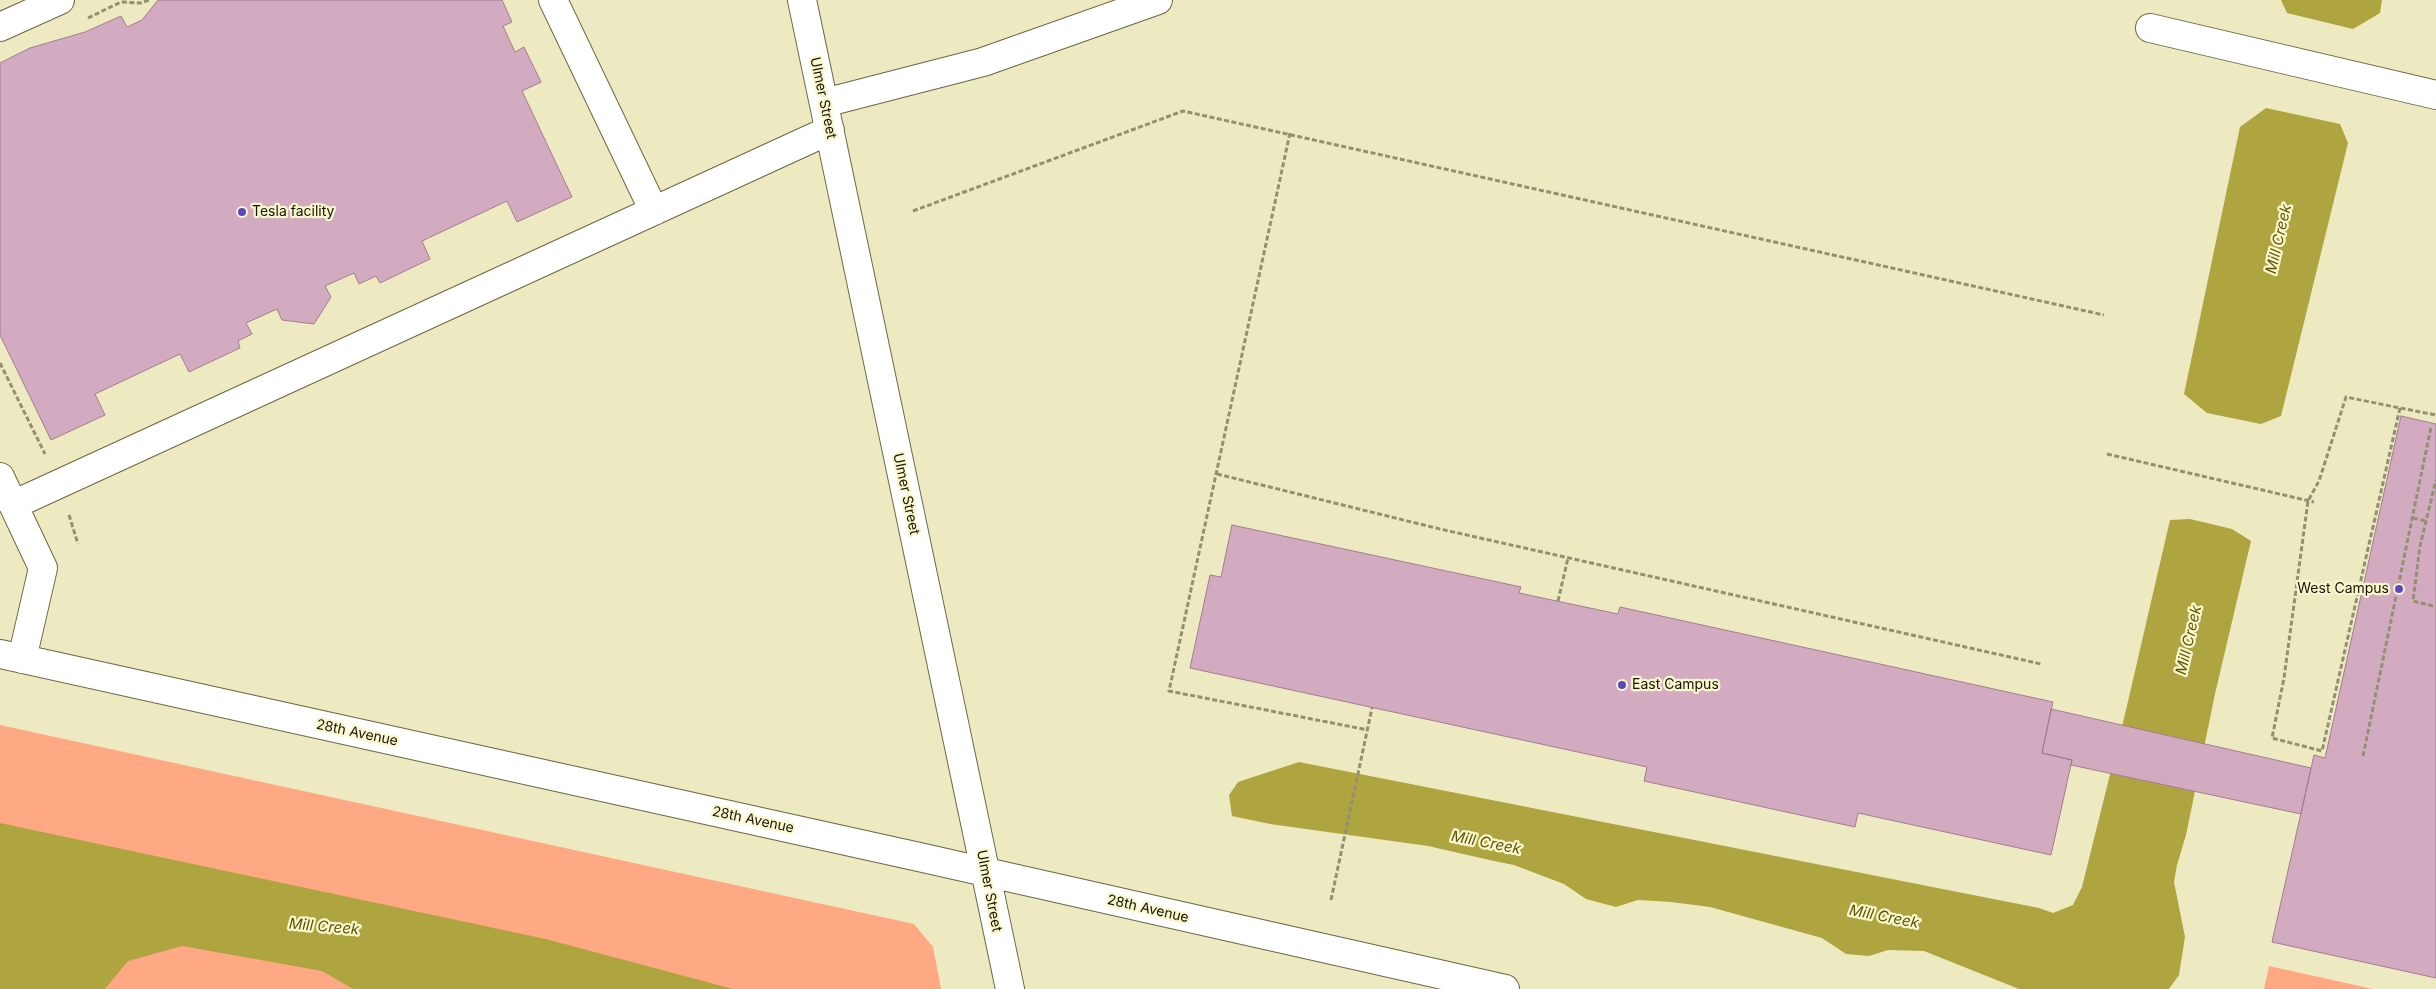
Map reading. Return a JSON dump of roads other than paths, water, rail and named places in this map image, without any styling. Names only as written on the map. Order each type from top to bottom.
[{"type":"street","points":[[0,27],[60,0]]},
{"type":"street","points":[[553,0],[654,211]]},
{"type":"street","name":"Ulmer Street","points":[[802,0],[1010,989]]},
{"type":"street","points":[[824,103],[983,62],[1158,0]]},
{"type":"street","points":[[2150,28],[2436,95]]},
{"type":"street","points":[[13,505],[830,130]]},
{"type":"street","points":[[0,477],[43,568],[11,657]]},
{"type":"street","name":"28th Avenue","points":[[11,657],[1505,989]]},
{"type":"water","points":[[2281,0],[2382,0],[2380,13],[2353,29],[2287,13]]},
{"type":"water","name":"Mill Creek","points":[[2266,108],[2340,124],[2348,143],[2281,416],[2261,424],[2207,413],[2184,394],[2240,127]]},
{"type":"water","name":"Mill Creek","points":[[2190,519],[2232,529],[2251,541],[2215,694],[2186,835],[2177,865],[2174,882],[2185,937],[2179,975],[2169,989],[2019,989],[1924,951],[1888,950],[1869,956],[1846,954],[1822,938],[1710,907],[1638,900],[1616,907],[1586,899],[1564,884],[1514,865],[1428,846],[1270,824],[1232,816],[1229,795],[1238,782],[1299,762],[2039,908],[2053,913],[2073,905],[2082,887],[2126,710],[2170,520]]},
{"type":"water","name":"Mill Creek","points":[[0,823],[546,939],[733,989],[353,989],[322,971],[182,946],[128,961],[105,989],[0,989]]},
{"type":"place","name":"Tesla facility","points":[[242,212]]},
{"type":"place","name":"West Campus","points":[[2399,589]]},
{"type":"place","name":"East Campus","points":[[1622,685]]}]
